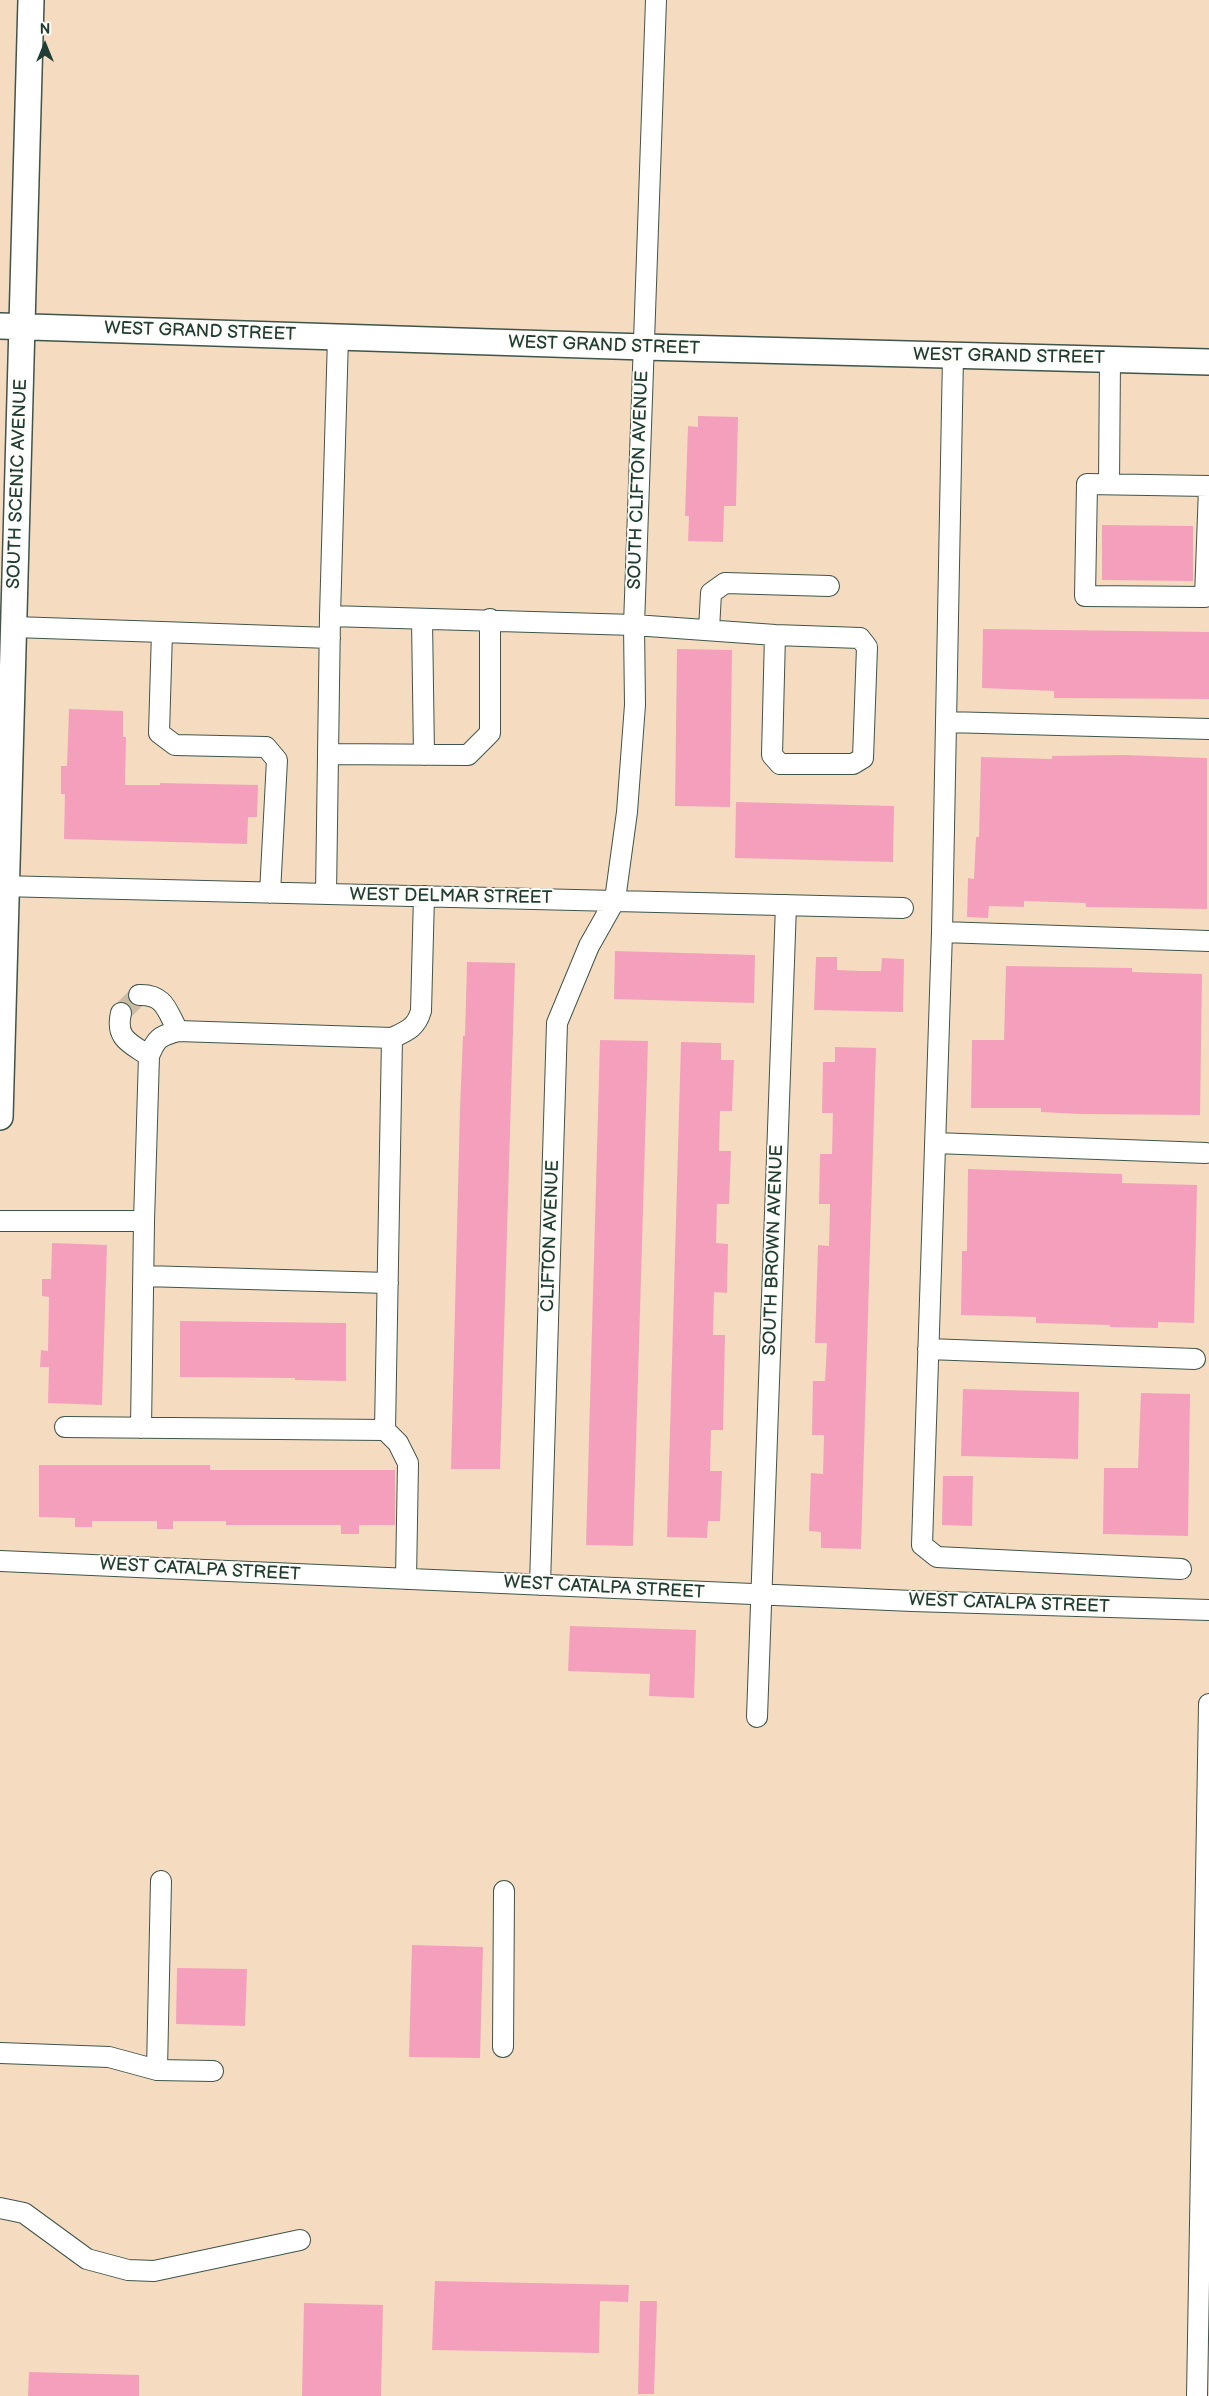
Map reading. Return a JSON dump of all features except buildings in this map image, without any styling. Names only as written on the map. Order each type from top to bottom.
[{"type":"main road","name":"SOUTH SCENIC AVENUE","points":[[0,1117],[3,886],[14,627],[11,326],[31,0]]},
{"type":"main road","name":"WEST GRAND STREET","points":[[11,326],[644,347],[1209,362]]},
{"type":"street","name":"SOUTH CLIFTON AVENUE","points":[[615,900],[627,812],[635,705],[634,625],[656,0]]},
{"type":"street","points":[[326,894],[330,616],[338,337]]},
{"type":"street","points":[[953,356],[942,932],[922,1545],[937,1558],[1181,1569]]},
{"type":"street","points":[[1109,484],[1110,360]]},
{"type":"street","points":[[1087,484],[1109,484],[1209,487],[1205,598],[1084,596],[1087,484]]},
{"type":"street","points":[[709,630],[712,593],[725,583],[829,586]]},
{"type":"street","points":[[330,616],[490,619],[860,638],[867,647],[863,758],[853,764],[780,764],[772,755],[775,635]]},
{"type":"street","points":[[422,619],[424,756]]},
{"type":"street","points":[[329,754],[468,755],[490,732],[490,619]]},
{"type":"street","points":[[14,627],[330,638]]},
{"type":"street","points":[[162,632],[159,733],[175,746],[266,747],[277,760],[270,892]]},
{"type":"street","points":[[946,722],[1209,729]]},
{"type":"street","name":"WEST DELMAR STREET","points":[[3,886],[902,908]]},
{"type":"street","points":[[142,1428],[144,1221],[149,1056],[155,1041],[166,1034],[178,1031],[392,1038],[410,1030],[418,1023],[421,1011],[424,896]]},
{"type":"street","name":"CLIFTON AVENUE","points":[[540,1585],[557,1023],[588,946],[615,900]]},
{"type":"street","name":"SOUTH BROWN AVENUE","points":[[757,1717],[786,905]]},
{"type":"street","points":[[942,932],[1209,941]]},
{"type":"street","points":[[139,995],[151,995],[162,1001],[178,1031]]},
{"type":"street","points":[[122,1013],[118,1026],[122,1036],[149,1056]]},
{"type":"street","points":[[385,1430],[392,1038]]},
{"type":"street","points":[[935,1143],[1206,1153]]},
{"type":"street","points":[[0,1221],[144,1221]]},
{"type":"street","points":[[144,1276],[388,1283]]},
{"type":"street","points":[[928,1348],[1195,1359]]},
{"type":"street","points":[[65,1427],[385,1430],[398,1443],[408,1463],[406,1579]]},
{"type":"street","name":"WEST CATALPA STREET","points":[[0,1561],[762,1595],[1209,1610]]},
{"type":"street","points":[[1197,2396],[1209,1704]]},
{"type":"street","points":[[157,2070],[161,1882]]},
{"type":"street","points":[[502,2047],[504,1891]]},
{"type":"street","points":[[0,2053],[109,2057],[157,2070],[213,2071]]},
{"type":"street","points":[[0,2208],[24,2213],[87,2259],[128,2270],[154,2271],[300,2240]]},
{"type":"tunnel","points":[[121,1013],[139,995]]}]
